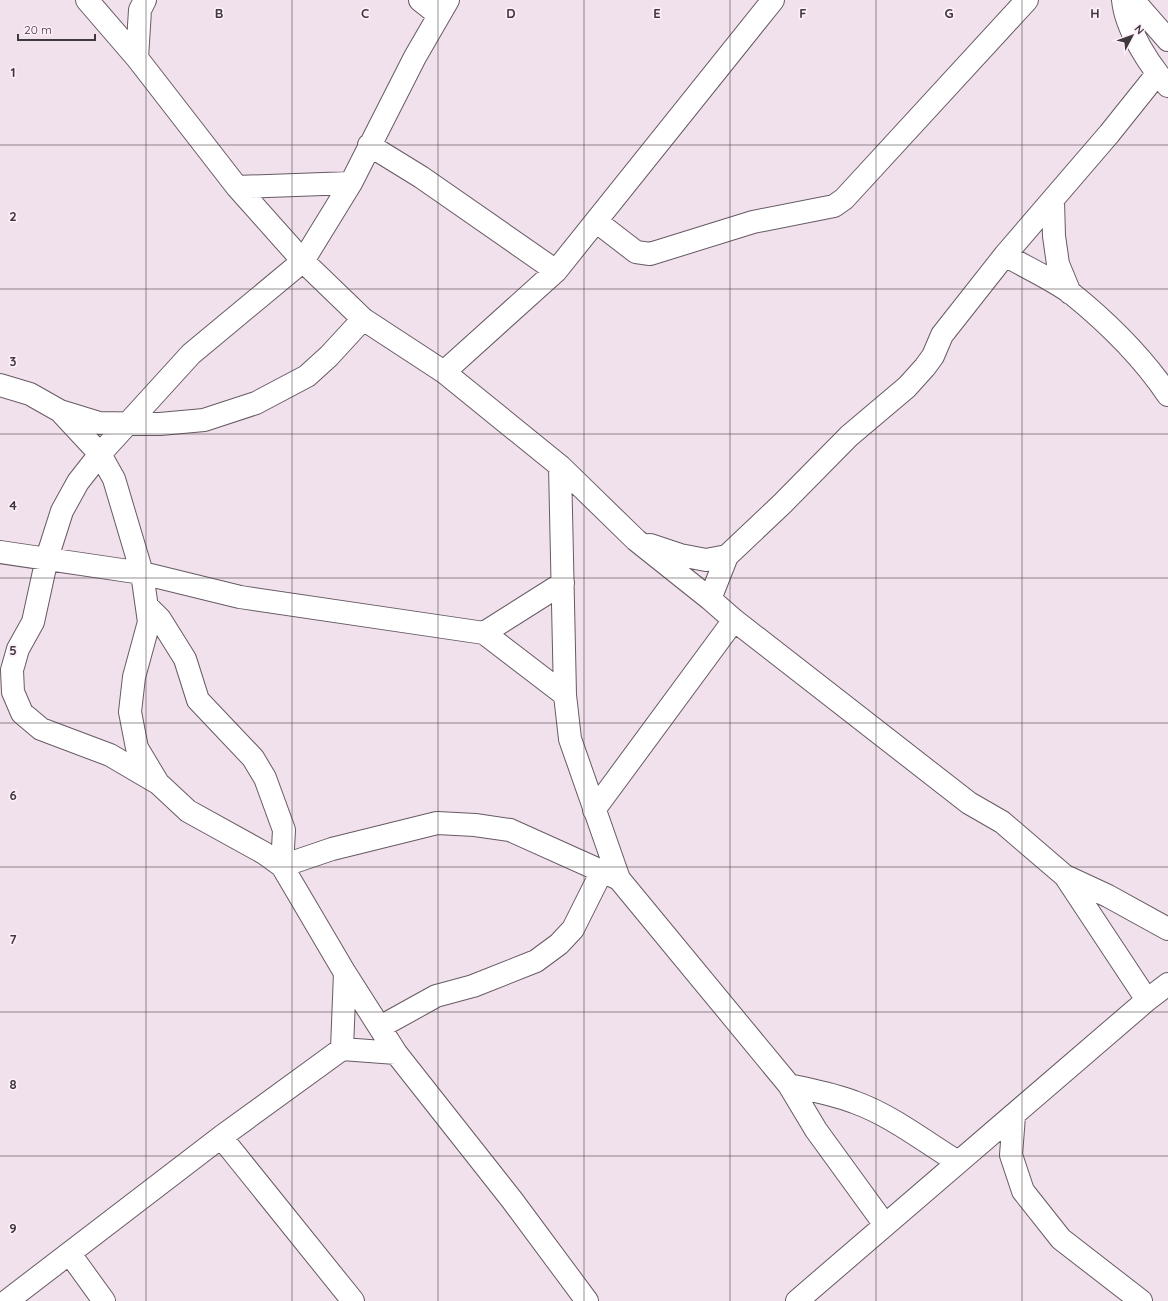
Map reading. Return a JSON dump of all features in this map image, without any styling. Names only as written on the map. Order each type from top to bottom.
[{"type":"street","points":[[87,0],[137,58],[237,187],[303,261],[364,319],[444,372],[560,466],[636,540],[734,620],[969,803],[1002,822],[1065,876],[1108,896],[1168,929]]},
{"type":"street","points":[[137,58],[140,10],[144,0]]},
{"type":"street","points":[[420,0],[443,7],[351,183],[303,261],[191,354],[126,424],[78,482],[62,511],[47,558],[33,622],[18,649],[12,670],[13,692],[22,713],[41,729],[110,755],[158,783],[188,811],[264,853],[282,866],[345,973],[396,1052],[512,1200],[587,1301]]},
{"type":"street","points":[[444,372],[556,271],[597,222],[773,0]]},
{"type":"street","points":[[597,222],[636,252],[650,254],[753,222],[834,206],[844,199],[1027,0]]},
{"type":"street","points":[[1132,2],[1168,23]]},
{"type":"street","points":[[1132,2],[1168,40]]},
{"type":"street","points":[[710,599],[727,556],[783,503],[849,436],[907,387],[933,356],[942,335],[1004,255],[1163,80],[1124,13],[1132,2]]},
{"type":"street","points":[[370,145],[451,197],[556,271]]},
{"type":"street","points":[[237,187],[351,183]]},
{"type":"street","points":[[1053,200],[1054,236],[1058,264],[1070,292]]},
{"type":"street","points":[[1004,255],[1070,292],[1120,335],[1153,373],[1168,395]]},
{"type":"street","points":[[0,385],[30,394],[60,411],[99,423],[160,424],[204,420],[256,403],[307,376],[329,356],[364,319]]},
{"type":"street","points":[[60,411],[100,454],[114,479],[142,573],[149,622],[134,677],[130,712],[137,748],[158,783]]},
{"type":"street","points":[[380,1027],[436,996],[473,986],[536,961],[559,944],[574,930],[610,875],[594,810],[570,739],[565,695],[560,466]]},
{"type":"street","points":[[636,540],[680,555],[706,560],[727,556]]},
{"type":"street","points":[[0,552],[142,573],[240,597],[484,633],[565,695]]},
{"type":"street","points":[[484,633],[563,583]]},
{"type":"street","points":[[147,606],[160,619],[185,659],[198,700],[253,758],[265,778],[284,830],[282,866]]},
{"type":"street","points":[[594,810],[734,620]]},
{"type":"street","points":[[282,866],[332,849],[437,823],[475,824],[510,830],[610,875],[789,1085],[816,1130],[886,1225]]},
{"type":"street","points":[[1065,876],[1147,1000]]},
{"type":"street","points":[[342,1049],[345,973]]},
{"type":"street","points":[[797,1301],[958,1162],[1014,1116],[1147,1000],[1168,984]]},
{"type":"street","points":[[7,1301],[221,1137],[342,1049],[396,1052]]},
{"type":"street","points":[[789,1085],[832,1095],[856,1103],[886,1117],[958,1162]]},
{"type":"street","points":[[1014,1116],[1011,1155],[1023,1191],[1061,1239],[1142,1301]]},
{"type":"street","points":[[221,1137],[353,1301]]},
{"type":"street","points":[[70,1254],[104,1301]]}]
